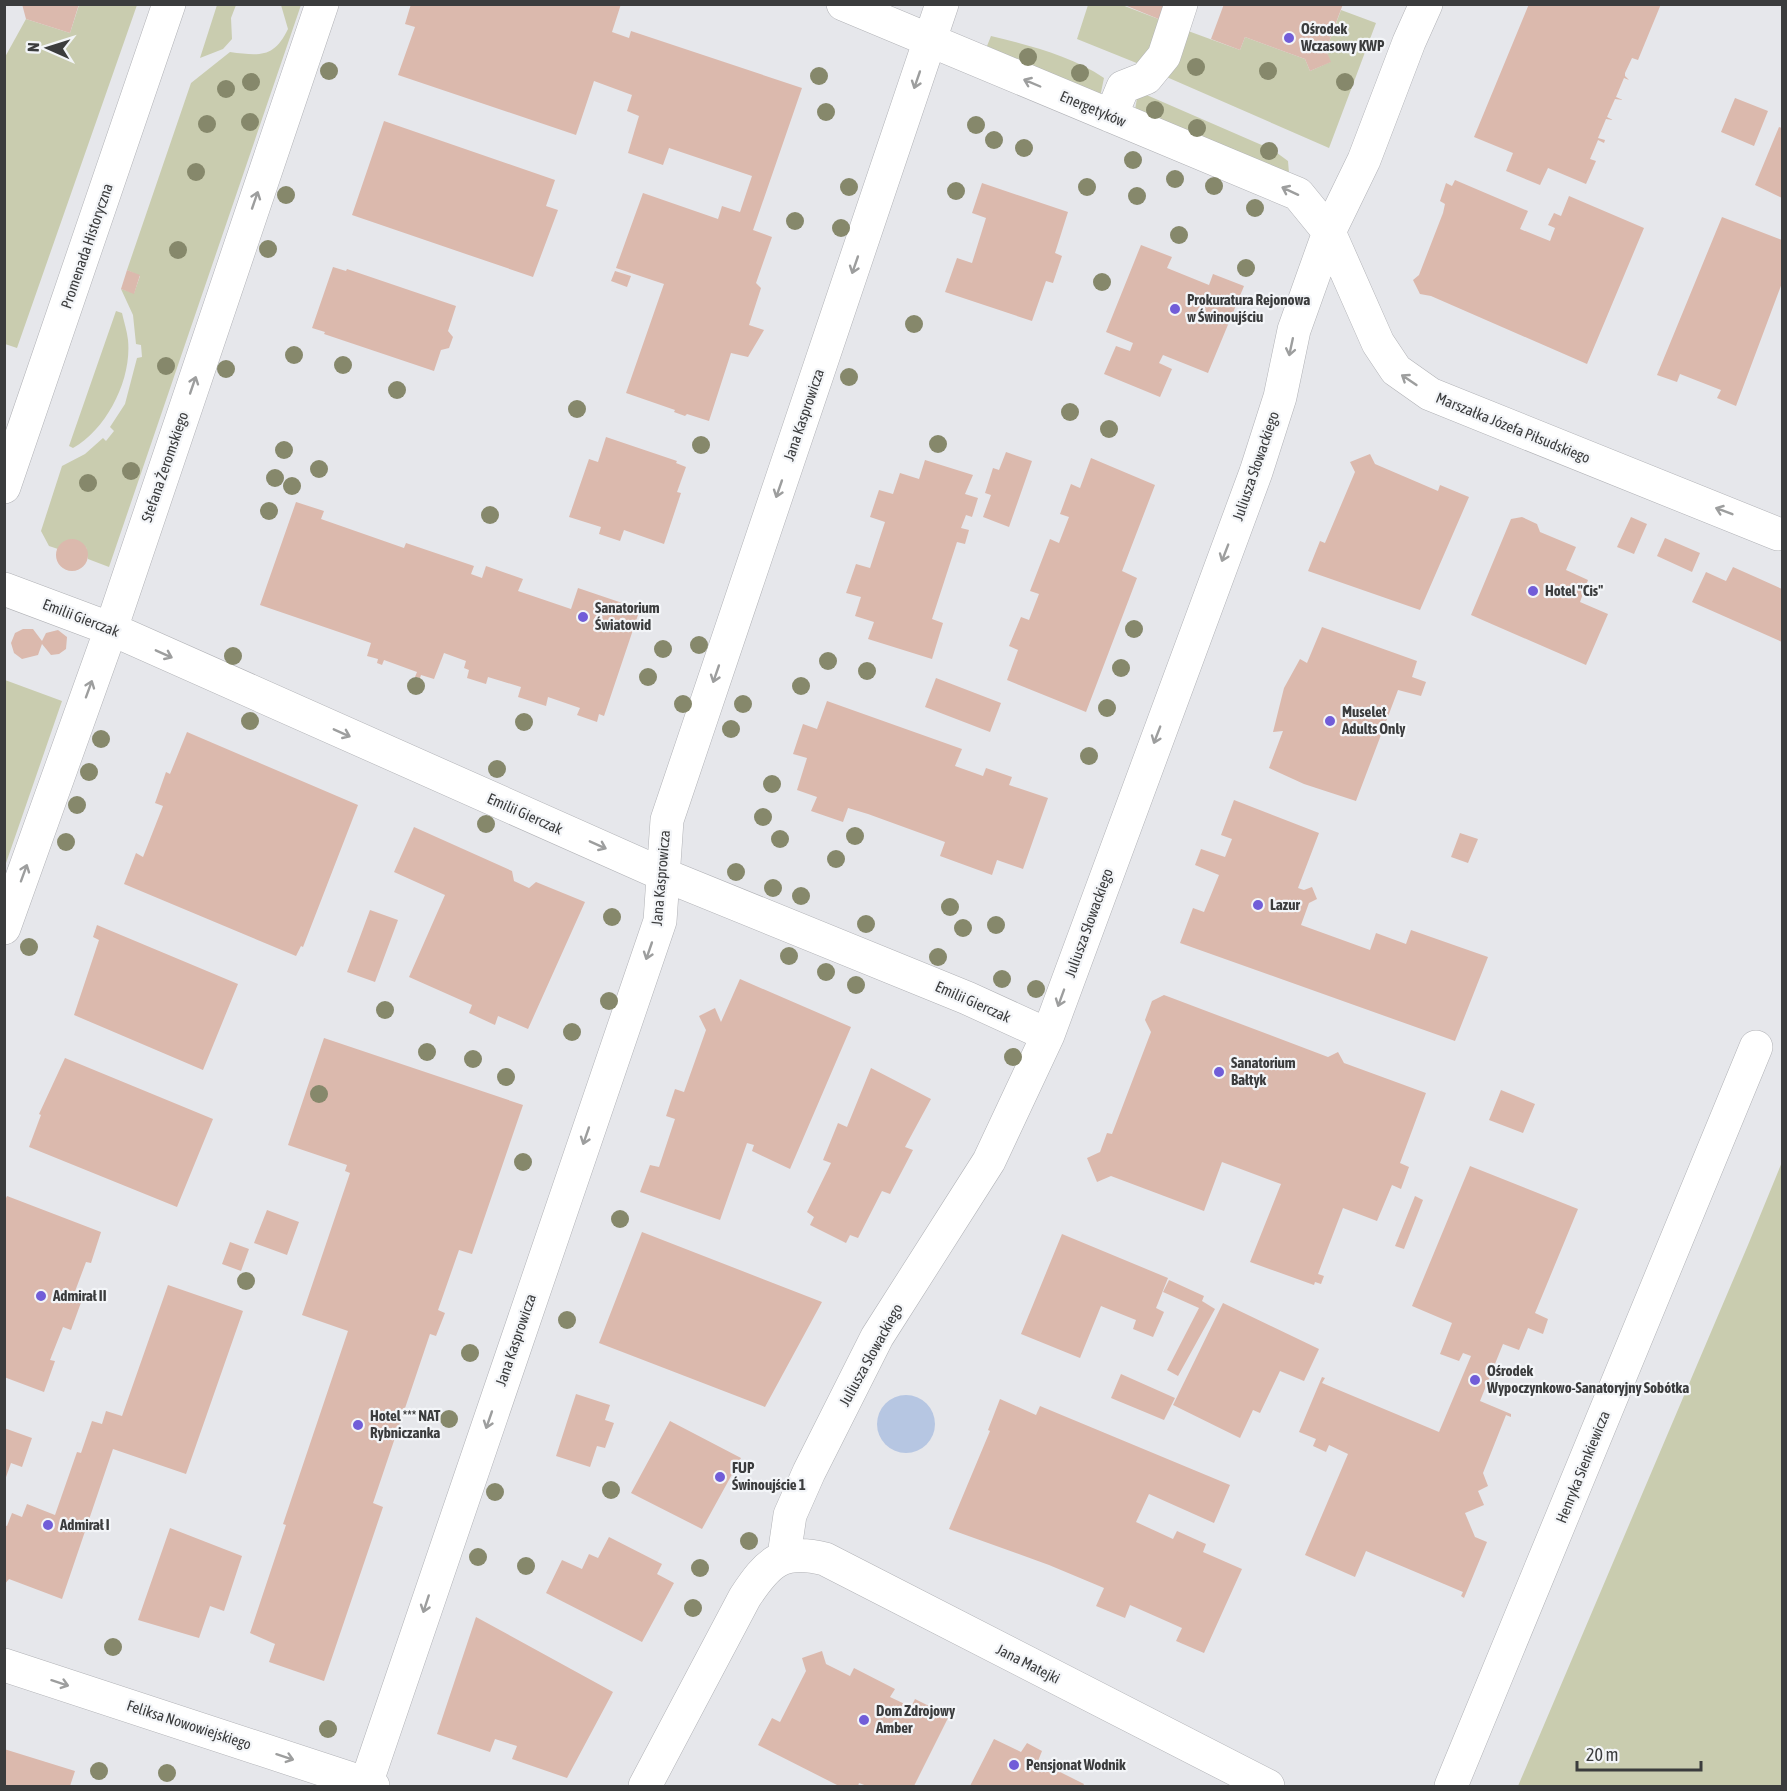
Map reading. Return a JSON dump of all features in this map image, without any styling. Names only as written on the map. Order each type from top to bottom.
[{"type":"street","name":"Promenada Historyczna","points":[[4,487],[169,4]]},
{"type":"street","name":"Stefana Żeromskiego","points":[[4,928],[111,629],[322,4]]},
{"type":"street","name":"Energetyków","points":[[843,4],[1298,194],[1329,232]]},
{"type":"street","name":"Jana Kasprowicza","points":[[370,1785],[660,921],[667,820],[942,4]]},
{"type":"street","points":[[1111,116],[1123,87],[1146,78],[1164,56],[1181,4]]},
{"type":"street","name":"Juliusza Słowackiego","points":[[784,1556],[790,1515],[809,1472],[877,1337],[989,1161],[1006,1130],[1048,1035],[1256,472],[1280,397],[1294,330],[1329,232],[1364,160],[1426,4]]},
{"type":"street","name":"Marszałka Józefa Piłsudskiego","points":[[1329,232],[1378,343],[1396,370],[1430,394],[1778,534]]},
{"type":"street","name":"Emilii Gierczak","points":[[4,589],[111,629],[662,874],[967,998],[1048,1035]]},
{"type":"street","name":"Henryka Sienkiewicza","points":[[1450,1786],[1756,1047]]},
{"type":"street","name":"Jana Matejki","points":[[784,1556],[806,1554],[825,1559],[1268,1786]]},
{"type":"street","points":[[645,1786],[745,1597],[763,1570],[784,1556]]},
{"type":"street","name":"Feliksa Nowowiejskiego","points":[[4,1665],[370,1785]]},
{"type":"green space","points":[[79,5],[137,5],[17,348],[5,344],[5,57],[26,19],[70,33]]},
{"type":"green space","points":[[217,5],[236,5],[231,18],[232,39],[223,49],[200,58]]},
{"type":"green space","points":[[281,5],[301,5],[109,567],[88,559],[86,547],[82,556],[67,551],[68,540],[58,549],[49,546],[41,531],[62,466],[85,454],[103,438],[106,441],[114,431],[110,427],[125,404],[137,358],[142,357],[141,345],[136,344],[133,315],[121,289],[134,293],[140,276],[127,270],[191,83],[230,52],[265,53],[277,45],[288,29]]},
{"type":"green space","points":[[1088,5],[1122,5],[1161,20],[1144,66],[1077,39]]},
{"type":"green space","points":[[1341,10],[1376,23],[1329,148],[1162,75],[1180,28],[1240,50],[1245,37],[1305,59],[1310,71],[1330,62],[1326,50]]},
{"type":"green space","points":[[991,36],[1049,52],[1091,70],[1104,78],[1100,97],[987,46]]},
{"type":"green space","points":[[1142,93],[1273,150],[1288,161],[1289,173],[1135,110],[1137,98]]},
{"type":"green space","points":[[116,311],[122,313],[128,340],[126,371],[115,401],[106,416],[85,440],[73,448],[69,446]]},
{"type":"green space","points":[[5,680],[62,701],[5,866]]},
{"type":"green space","points":[[1782,1162],[1782,1786],[1518,1786],[1748,1245]]},
{"type":"water","points":[[906,1395],[917,1397],[930,1408],[935,1424],[933,1435],[922,1448],[906,1453],[895,1451],[882,1440],[877,1424],[879,1413],[890,1400]]},
{"type":"building","points":[[22,4],[79,4],[70,33],[26,19]]},
{"type":"building","points":[[411,4],[621,4],[612,32],[629,38],[631,31],[802,88],[753,230],[772,237],[756,283],[761,288],[749,325],[764,330],[748,357],[731,353],[709,421],[687,414],[685,416],[674,412],[675,410],[626,393],[664,284],[616,268],[643,193],[718,219],[722,206],[740,212],[752,176],[669,148],[663,165],[628,153],[639,116],[627,111],[632,95],[594,81],[576,135],[398,75],[415,27],[405,24]]},
{"type":"building","points":[[1122,4],[1167,4],[1161,20]]},
{"type":"building","name":"Ośrodek Wczasowy KWP","points":[[1224,4],[1343,4],[1326,50],[1331,62],[1310,71],[1305,59],[1245,37],[1240,50],[1211,39]]},
{"type":"building","points":[[1529,4],[1661,4],[1638,60],[1632,58],[1625,73],[1629,80],[1624,78],[1616,97],[1623,100],[1615,99],[1607,117],[1613,120],[1606,119],[1598,138],[1605,140],[1604,143],[1598,140],[1590,159],[1596,161],[1586,184],[1548,168],[1540,185],[1506,171],[1513,153],[1474,137]]},
{"type":"building","points":[[1735,98],[1768,111],[1754,146],[1721,132]]},
{"type":"building","points":[[384,121],[555,180],[546,206],[558,210],[533,277],[352,215]]},
{"type":"building","points":[[1779,127],[1782,128],[1782,198],[1755,185]]},
{"type":"building","points":[[1455,180],[1528,211],[1520,229],[1550,241],[1555,228],[1548,225],[1554,213],[1561,216],[1569,196],[1644,228],[1587,364],[1431,296],[1420,294],[1413,280],[1419,275],[1443,213],[1445,204],[1440,201],[1446,183],[1452,186]]},
{"type":"building","points":[[982,183],[1068,212],[1055,253],[1062,256],[1053,283],[1046,281],[1032,321],[945,292],[957,258],[972,263],[986,218],[972,213]]},
{"type":"building","points":[[1722,217],[1782,240],[1782,283],[1736,406],[1717,398],[1721,390],[1680,374],[1677,382],[1657,375]]},
{"type":"building","name":"Prokuratura Rejonowa w Świnoujściu","points":[[1141,245],[1172,257],[1167,268],[1209,285],[1213,274],[1244,286],[1208,373],[1163,355],[1159,363],[1172,369],[1160,397],[1104,374],[1116,346],[1130,351],[1133,343],[1106,332]]},
{"type":"building","points":[[333,267],[346,271],[347,269],[456,306],[448,331],[453,337],[449,348],[441,350],[434,371],[312,328]]},
{"type":"building","points":[[127,270],[140,275],[134,294],[121,289]]},
{"type":"building","points":[[615,271],[631,276],[627,287],[611,281]]},
{"type":"building","points":[[606,437],[677,461],[676,463],[686,467],[677,492],[681,493],[664,544],[624,530],[620,541],[599,534],[601,527],[569,517],[589,459],[598,462]]},
{"type":"building","points":[[1006,452],[1032,461],[1009,527],[983,517],[991,495],[985,493],[993,468],[999,470]]},
{"type":"building","points":[[1370,454],[1375,464],[1438,491],[1440,485],[1469,497],[1420,610],[1308,571],[1320,541],[1325,543],[1355,472],[1350,462]]},
{"type":"building","points":[[1091,458],[1155,485],[1122,571],[1137,578],[1086,712],[1007,680],[1018,650],[1009,646],[1021,617],[1029,620],[1039,594],[1030,591],[1050,539],[1059,543],[1069,517],[1060,514],[1071,484],[1080,488]]},
{"type":"building","points":[[925,460],[973,475],[965,494],[978,498],[972,517],[966,515],[961,528],[969,530],[965,544],[957,542],[932,619],[943,623],[932,659],[868,639],[874,622],[855,616],[861,597],[846,593],[856,564],[870,568],[885,522],[870,517],[879,490],[893,494],[900,473],[919,479]]},
{"type":"building","points":[[296,502],[324,511],[321,519],[404,548],[406,543],[474,566],[471,574],[482,578],[486,566],[523,579],[518,591],[571,609],[578,588],[640,609],[604,716],[599,714],[597,722],[577,715],[580,708],[548,697],[546,706],[518,697],[521,687],[488,677],[486,684],[467,678],[469,670],[464,668],[466,661],[444,653],[434,679],[421,675],[420,678],[415,677],[417,672],[384,660],[382,665],[377,663],[378,659],[367,656],[371,643],[260,605]]},
{"type":"building","name":"Hotel \"Cis\"","points":[[1522,517],[1537,524],[1540,532],[1576,547],[1566,570],[1588,580],[1580,602],[1608,614],[1586,665],[1471,615],[1511,519]]},
{"type":"building","points":[[1631,517],[1647,524],[1634,554],[1617,547]]},
{"type":"building","points":[[1665,538],[1700,553],[1692,572],[1657,556]]},
{"type":"building","points":[[72,539],[83,544],[88,555],[83,566],[72,571],[61,566],[56,555],[61,544]]},
{"type":"building","points":[[1733,567],[1782,589],[1782,642],[1692,602],[1706,572],[1726,581]]},
{"type":"building","name":"Muselet Adults Only","points":[[1322,627],[1417,661],[1412,677],[1426,682],[1421,696],[1398,690],[1356,801],[1304,784],[1269,768],[1283,731],[1273,732],[1284,688],[1300,659],[1307,663]]},
{"type":"building","points":[[23,629],[33,629],[42,641],[46,633],[58,630],[67,637],[66,649],[59,654],[51,655],[42,644],[38,655],[22,659],[14,653],[11,643],[15,633]]},
{"type":"building","points":[[936,678],[1001,703],[990,732],[925,707]]},
{"type":"building","points":[[827,701],[962,749],[955,766],[983,776],[986,768],[1012,777],[1009,785],[1048,798],[1023,869],[997,860],[992,875],[940,856],[945,842],[868,814],[848,808],[843,822],[811,811],[817,797],[797,790],[807,758],[793,754],[803,724],[817,729]]},
{"type":"building","points":[[187,732],[358,805],[303,947],[301,946],[296,956],[124,884],[136,853],[143,857],[163,806],[155,803],[166,772],[170,774]]},
{"type":"building","name":"Lazur","points":[[1234,800],[1319,833],[1298,888],[1304,890],[1312,887],[1317,899],[1309,903],[1301,925],[1370,950],[1376,933],[1406,944],[1411,930],[1488,957],[1455,1041],[1180,943],[1193,908],[1204,912],[1219,875],[1195,865],[1201,849],[1225,857],[1232,839],[1221,835]]},
{"type":"building","points":[[414,827],[512,871],[514,881],[529,888],[536,882],[585,902],[528,1029],[498,1016],[495,1025],[469,1013],[472,1005],[409,977],[445,895],[394,872]]},
{"type":"building","points":[[1460,833],[1478,839],[1468,863],[1451,857]]},
{"type":"building","points":[[370,910],[398,920],[375,982],[347,972]]},
{"type":"building","points":[[97,925],[238,984],[203,1070],[74,1015],[99,940],[93,937]]},
{"type":"building","points":[[740,979],[851,1027],[790,1169],[752,1151],[754,1145],[747,1143],[720,1220],[640,1192],[650,1165],[659,1167],[675,1119],[666,1116],[675,1089],[684,1092],[706,1030],[699,1016],[715,1008],[721,1022]]},
{"type":"building","points":[[1164,995],[1328,1057],[1338,1052],[1344,1063],[1426,1093],[1400,1163],[1409,1167],[1401,1189],[1392,1185],[1377,1221],[1343,1208],[1318,1274],[1324,1276],[1321,1284],[1315,1282],[1314,1285],[1250,1262],[1281,1184],[1222,1162],[1204,1211],[1111,1176],[1097,1182],[1087,1158],[1100,1152],[1107,1133],[1112,1134],[1151,1032],[1145,1020],[1152,1001]]},
{"type":"building","name":"Hotel *** NAT Rybniczanka","points":[[324,1038],[523,1105],[472,1254],[459,1250],[438,1310],[445,1313],[436,1336],[430,1334],[373,1503],[383,1507],[324,1681],[269,1662],[275,1644],[250,1633],[286,1525],[283,1524],[348,1331],[302,1315],[350,1173],[345,1171],[347,1165],[288,1145]]},
{"type":"building","points":[[65,1058],[213,1119],[177,1207],[29,1147],[41,1115],[39,1114]]},
{"type":"building","points":[[871,1068],[931,1099],[905,1147],[913,1150],[890,1194],[882,1191],[858,1238],[850,1235],[846,1243],[810,1225],[814,1217],[807,1212],[831,1163],[823,1160],[838,1123],[847,1127]]},
{"type":"building","points":[[1501,1090],[1535,1104],[1523,1133],[1489,1120]]},
{"type":"building","name":"Ośrodek Wypoczynkowo-Sanatoryjny Sobótka","points":[[1470,1166],[1578,1209],[1535,1313],[1548,1319],[1543,1334],[1528,1328],[1519,1350],[1503,1344],[1480,1401],[1511,1414],[1511,1417],[1506,1415],[1483,1473],[1488,1486],[1478,1491],[1484,1505],[1465,1513],[1475,1537],[1487,1542],[1464,1598],[1461,1596],[1463,1592],[1366,1551],[1355,1577],[1305,1555],[1348,1454],[1329,1445],[1326,1452],[1313,1446],[1316,1439],[1299,1432],[1322,1377],[1325,1378],[1322,1383],[1439,1432],[1471,1356],[1463,1353],[1459,1361],[1440,1354],[1452,1323],[1412,1306]]},
{"type":"building","name":"Admirał II","points":[[7,1196],[101,1232],[91,1263],[86,1262],[74,1294],[83,1297],[71,1330],[63,1327],[50,1360],[55,1361],[44,1392],[4,1377],[4,1202]]},
{"type":"building","points":[[1415,1196],[1423,1200],[1404,1249],[1395,1246]]},
{"type":"building","points":[[267,1210],[299,1222],[287,1255],[254,1243]]},
{"type":"building","points":[[642,1232],[822,1302],[765,1407],[599,1343]]},
{"type":"building","points":[[1062,1234],[1168,1278],[1156,1308],[1164,1312],[1153,1337],[1133,1329],[1136,1320],[1101,1306],[1080,1358],[1021,1334]]},
{"type":"building","points":[[230,1242],[249,1249],[241,1271],[222,1264]]},
{"type":"building","points":[[1169,1280],[1204,1296],[1202,1301],[1215,1309],[1178,1376],[1167,1370],[1199,1308],[1163,1292]]},
{"type":"building","points":[[168,1285],[243,1311],[186,1474],[113,1449],[62,1599],[9,1579],[4,1585],[4,1525],[7,1526],[12,1513],[22,1517],[27,1504],[55,1515],[77,1452],[81,1453],[92,1421],[102,1424],[106,1411],[122,1416]]},
{"type":"building","points":[[1223,1303],[1319,1349],[1304,1381],[1280,1371],[1260,1413],[1253,1410],[1240,1438],[1173,1405]]},
{"type":"building","points":[[1121,1374],[1175,1398],[1164,1420],[1111,1398]]},
{"type":"building","points":[[576,1394],[610,1405],[605,1420],[614,1423],[605,1448],[597,1446],[590,1467],[556,1456]]},
{"type":"building","points":[[1000,1399],[1036,1415],[1040,1406],[1230,1485],[1214,1523],[1149,1494],[1136,1522],[1173,1539],[1177,1531],[1206,1544],[1203,1552],[1242,1569],[1204,1653],[1176,1641],[1182,1628],[1130,1605],[1125,1618],[1096,1606],[1104,1588],[1049,1565],[949,1529],[990,1431],[988,1430]]},
{"type":"building","points":[[670,1421],[741,1458],[702,1529],[631,1493]]},
{"type":"building","points":[[4,1428],[32,1438],[22,1467],[11,1463],[5,1480]]},
{"type":"building","points":[[170,1528],[242,1556],[224,1611],[210,1606],[199,1638],[138,1620]]},
{"type":"building","points":[[609,1537],[662,1564],[657,1574],[674,1583],[642,1642],[546,1593],[562,1560],[582,1569],[589,1554],[598,1558]]},
{"type":"building","points":[[476,1617],[613,1692],[567,1778],[512,1759],[517,1746],[495,1739],[490,1752],[437,1734]]},
{"type":"building","name":"Dom Zdrojowy Amber","points":[[822,1651],[826,1664],[850,1676],[854,1668],[895,1689],[890,1697],[911,1707],[915,1699],[949,1716],[914,1786],[867,1786],[859,1783],[858,1786],[839,1786],[758,1745],[772,1718],[780,1722],[806,1671],[802,1658]]},
{"type":"building","name":"Pensjonat Wodnik","points":[[994,1739],[1021,1752],[1027,1743],[1042,1751],[1038,1761],[1084,1784],[1083,1786],[970,1786]]},
{"type":"building","points":[[4,1749],[75,1771],[70,1786],[4,1786]]},
{"type":"place","name":"Ośrodek Wczasowy KWP","points":[[1289,38]]},
{"type":"place","name":"Prokuratura Rejonowa w Świnoujściu","points":[[1175,309]]},
{"type":"place","name":"Hotel \"Cis\"","points":[[1533,591]]},
{"type":"place","name":"Sanatorium Światowid","points":[[583,617]]},
{"type":"place","name":"Muselet Adults Only","points":[[1330,721]]},
{"type":"place","name":"Lazur","points":[[1258,905]]},
{"type":"place","name":"Sanatorium Bałtyk","points":[[1219,1072]]},
{"type":"place","name":"Admirał II","points":[[41,1296]]},
{"type":"place","name":"Ośrodek Wypoczynkowo-Sanatoryjny Sobótka","points":[[1475,1380]]},
{"type":"place","name":"Hotel *** NAT Rybniczanka","points":[[358,1425]]},
{"type":"place","name":"FUP Świnoujście 1","points":[[720,1477]]},
{"type":"place","name":"Admirał I","points":[[48,1525]]},
{"type":"place","name":"Dom Zdrojowy Amber","points":[[864,1720]]},
{"type":"place","name":"Pensjonat Wodnik","points":[[1014,1765]]}]
